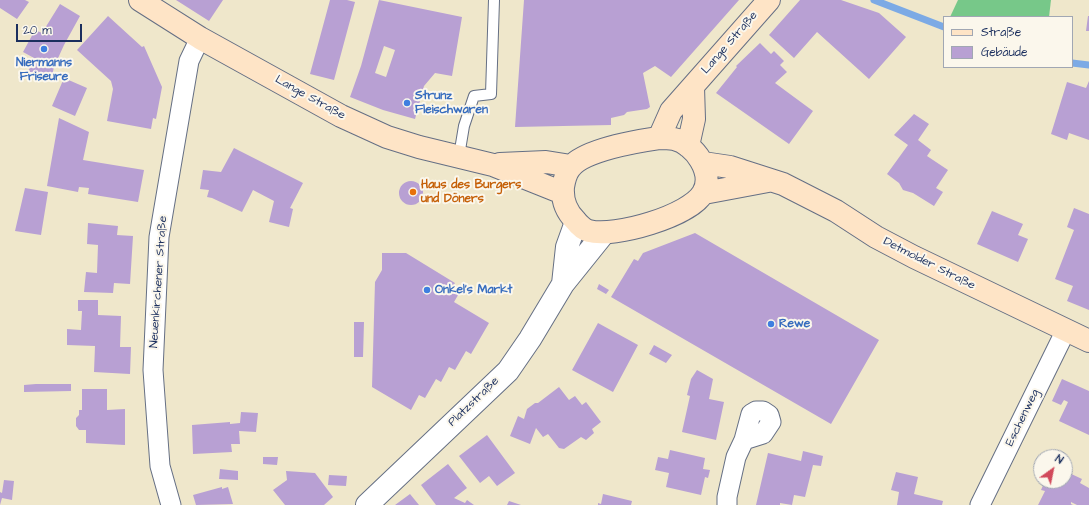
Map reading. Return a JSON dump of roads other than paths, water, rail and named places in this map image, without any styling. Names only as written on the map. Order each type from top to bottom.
[{"type":"main road","name":"Lange Straße","points":[[140,0],[200,38],[341,116],[387,137],[419,147],[493,165],[563,193]]},
{"type":"main road","name":"Lange Straße","points":[[658,138],[671,111],[732,40],[769,0]]},
{"type":"main road","points":[[688,146],[694,119],[693,87]]},
{"type":"main road","points":[[658,138],[674,139],[688,146],[703,163],[706,176],[704,193],[692,205],[677,215],[632,228],[604,233],[588,231],[576,222],[566,210],[563,193],[564,180],[571,166],[592,154],[627,143],[658,138]]},
{"type":"main road","name":"Lange Straße","points":[[493,165],[546,162],[571,166]]},
{"type":"main road","name":"Detmolder Straße","points":[[703,163],[730,167],[783,184],[836,211],[876,237],[914,257],[1089,341]]},
{"type":"main road","name":"Detmolder Straße","points":[[704,193],[771,181]]},
{"type":"street","name":"Neuenkirchener Straße","points":[[170,505],[160,466],[153,370],[160,236],[189,61],[200,38]]},
{"type":"street","name":"Platzstraße","points":[[563,284],[568,247],[576,222]]},
{"type":"street","name":"Platzstraße","points":[[367,505],[508,371],[530,339],[563,284],[604,233]]},
{"type":"street","name":"Eschenweg","points":[[980,505],[1066,330]]},
{"type":"street","points":[[727,505],[726,497],[736,458],[744,440]]},
{"type":"lane","points":[[459,156],[464,126],[474,96],[491,94],[494,0]]},
{"type":"waterway","points":[[874,0],[943,27]]},
{"type":"waterway","points":[[1073,63],[1089,65]]},
{"type":"place","name":"Niermanns Friseure","points":[[44,49]]},
{"type":"place","name":"Strunz Fleischwaren","points":[[407,103]]},
{"type":"place","name":"Haus des Burgers und Döners","points":[[413,192]]},
{"type":"place","name":"Onkel's Markt","points":[[427,290]]},
{"type":"place","name":"Rewe","points":[[771,324]]}]
